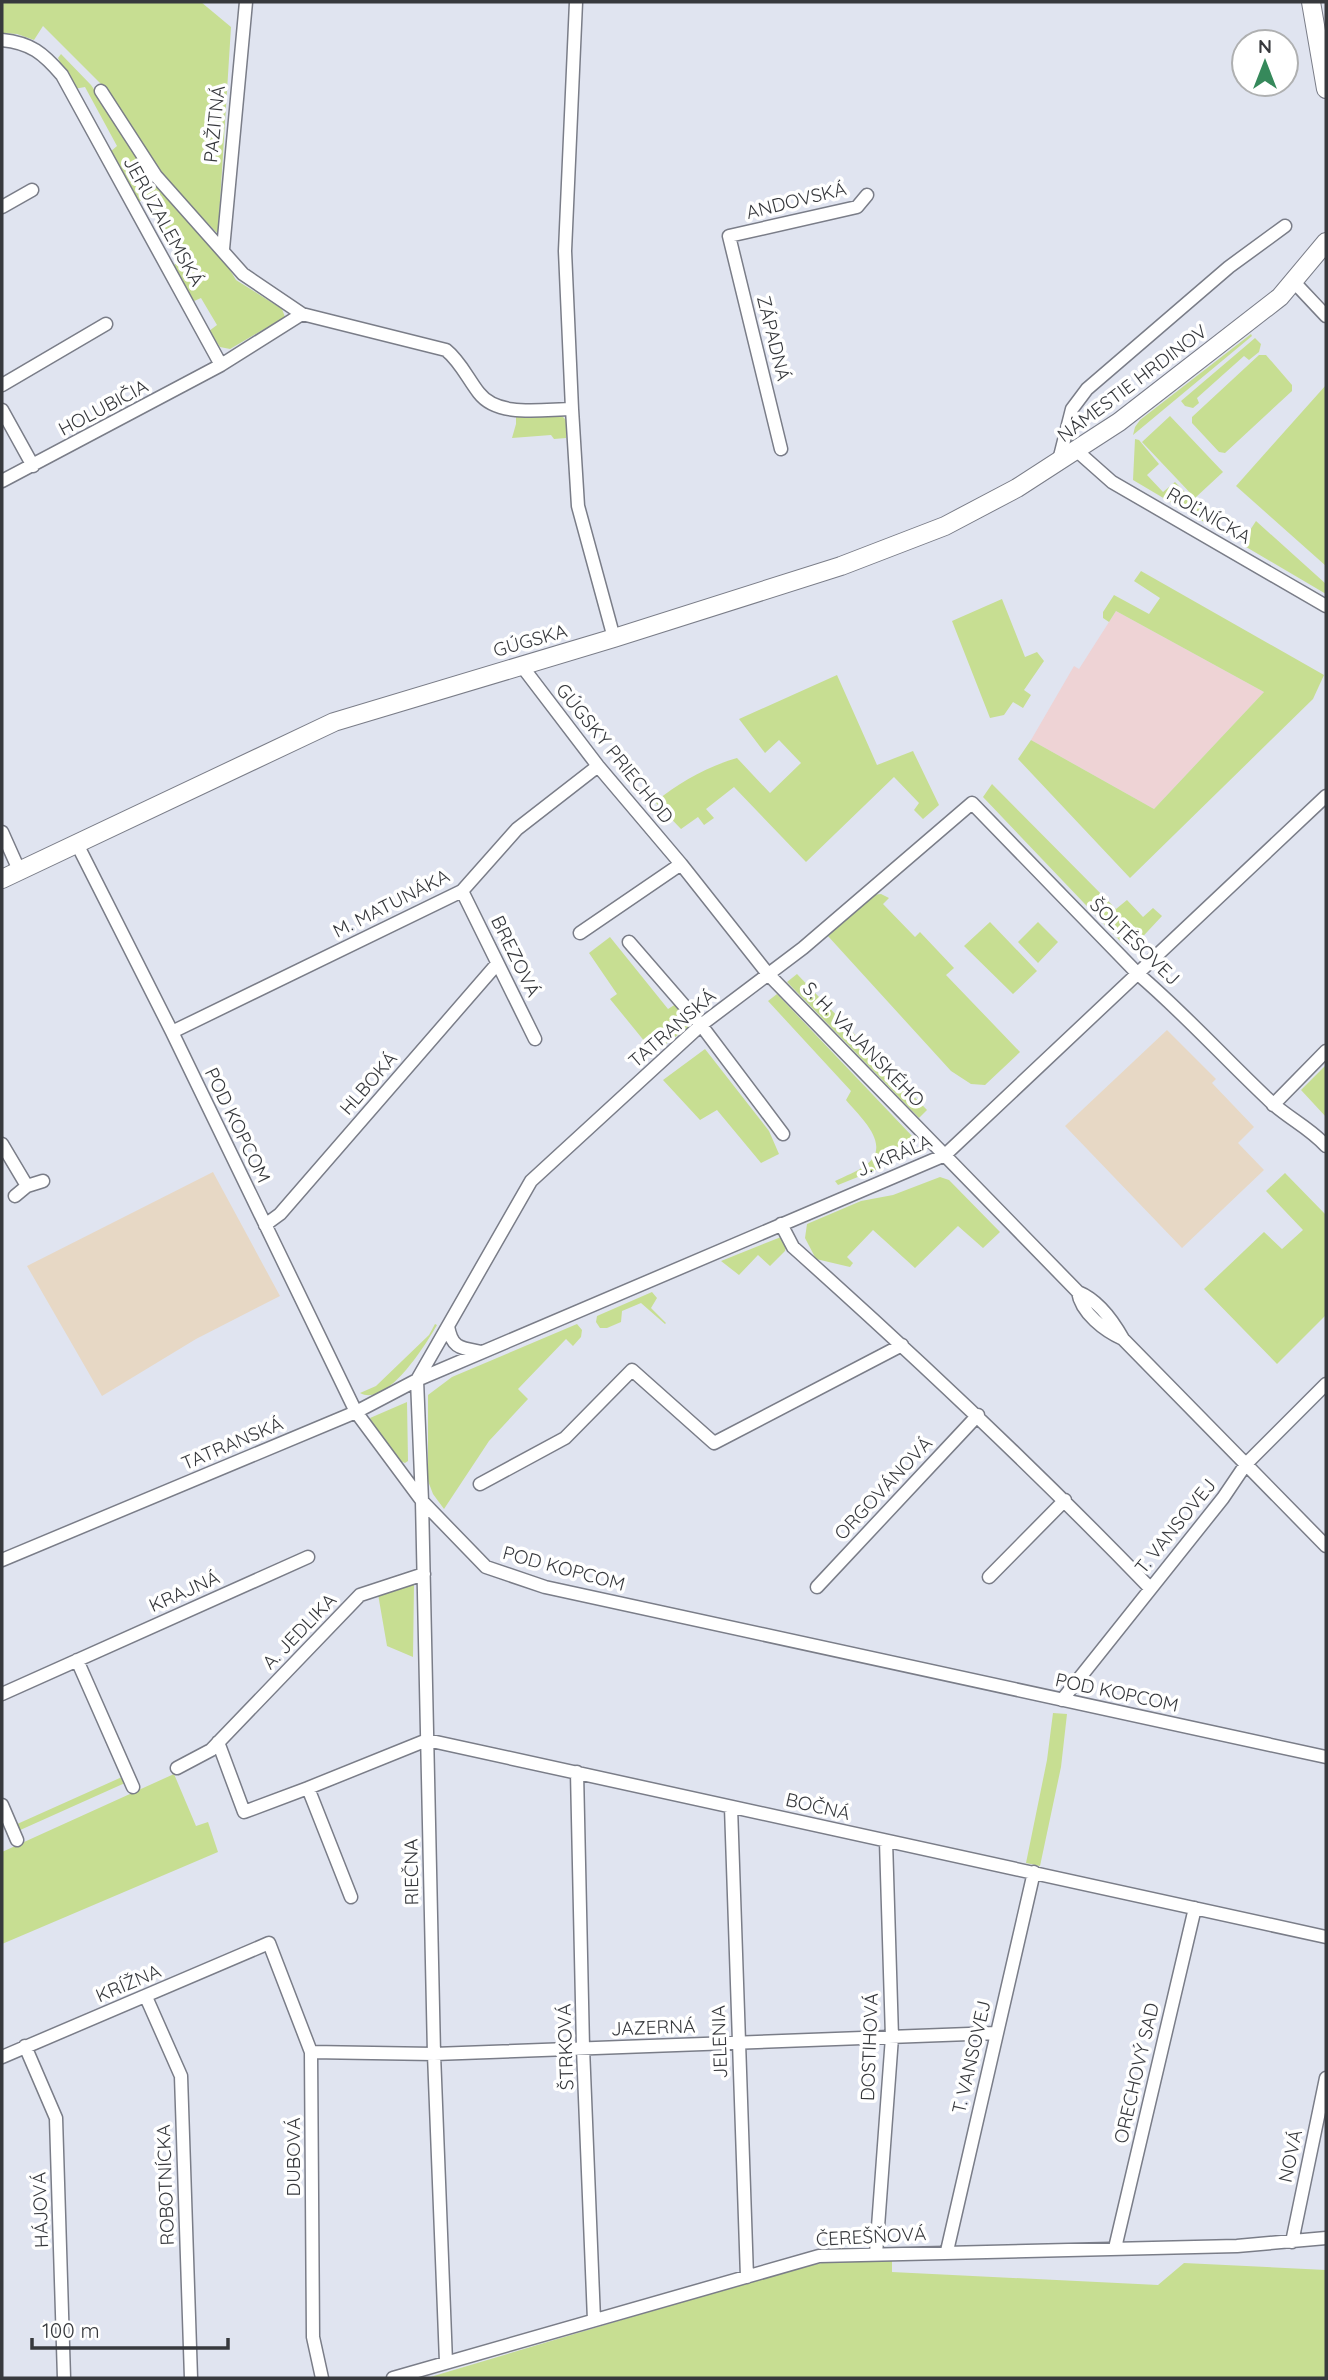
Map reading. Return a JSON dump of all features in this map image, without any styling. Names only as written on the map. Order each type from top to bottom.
[{"type":"main road","points":[[1311,2],[1326,89]]},
{"type":"main road","name":"NÁMESTIE HRDINOV","points":[[1058,464],[1119,422],[1280,297],[1326,242]]},
{"type":"main road","name":"GÚGSKA","points":[[2,879],[334,722],[614,638],[863,559],[945,526],[1058,464]]},
{"type":"street","name":"PAŽITNÁ","points":[[223,249],[246,2]]},
{"type":"street","points":[[576,2],[565,251],[572,409],[578,506],[614,638]]},
{"type":"street","name":"JERUZALEMSKÁ","points":[[2,40],[18,42],[44,53],[62,75],[221,365]]},
{"type":"street","name":"JERUZALEMSKÁ","points":[[101,91],[156,176],[243,274],[302,314],[446,350],[481,396],[494,405],[509,409],[572,409]]},
{"type":"street","points":[[2,207],[32,190]]},
{"type":"street","name":"ANDOVSKÁ","points":[[729,236],[857,207],[867,194]]},
{"type":"street","name":"NÁMESTIE HRDINOV","points":[[1058,464],[1072,409],[1087,389],[1199,292],[1285,226]]},
{"type":"street","name":"ZÁPADNÁ","points":[[729,236],[781,449]]},
{"type":"street","points":[[1294,282],[1325,312]]},
{"type":"street","points":[[221,365],[302,314]]},
{"type":"street","points":[[2,386],[106,324]]},
{"type":"street","name":"HOLUBIČIA","points":[[2,481],[221,365]]},
{"type":"street","points":[[2,410],[33,466]]},
{"type":"street","name":"ROĽNÍCKA","points":[[1077,450],[1112,482],[1326,606]]},
{"type":"street","name":"GÚGSKY PRIECHOD","points":[[520,665],[598,766],[681,864],[768,974]]},
{"type":"street","name":"M. MATUNÁKA","points":[[172,1032],[462,891],[517,829],[598,766]]},
{"type":"street","name":"J. KRÁĽA","points":[[416,1380],[945,1155],[1326,796]]},
{"type":"street","name":"ŠOLTÉSOVEJ","points":[[972,803],[1138,974],[1165,997],[1273,1105],[1313,1131],[1326,1146]]},
{"type":"street","name":"TATRANSKÁ","points":[[2,1560],[356,1412],[416,1380],[531,1181],[701,1025],[803,948],[972,803]]},
{"type":"street","points":[[2,832],[19,870]]},
{"type":"street","name":"POD KOPCOM","points":[[77,844],[172,1032],[356,1412],[422,1501],[486,1567],[545,1587],[1326,1757]]},
{"type":"street","points":[[580,933],[681,864]]},
{"type":"street","name":"BREZOVÁ","points":[[462,891],[535,1039]]},
{"type":"street","points":[[629,942],[701,1025],[783,1134]]},
{"type":"street","name":"HLBOKÁ","points":[[265,1225],[281,1214],[497,964]]},
{"type":"street","name":"S. H. VAJANSKÉHO","points":[[768,974],[1078,1292],[1101,1310],[1123,1339],[1326,1546]]},
{"type":"street","points":[[1273,1105],[1326,1051]]},
{"type":"street","points":[[2,1144],[27,1186]]},
{"type":"street","points":[[15,1196],[27,1186],[43,1181]]},
{"type":"street","points":[[781,1224],[793,1247],[978,1415],[1150,1588]]},
{"type":"street","points":[[447,1326],[450,1338],[459,1348],[483,1352]]},
{"type":"street","points":[[480,1484],[565,1438],[632,1370],[714,1443],[902,1345]]},
{"type":"street","name":"RIEČNA","points":[[416,1380],[424,1574],[434,2054],[446,2362]]},
{"type":"street","name":"T. VANSOVEJ","points":[[1062,1700],[1223,1498],[1246,1464],[1326,1384]]},
{"type":"street","name":"ORGOVÁNOVÁ","points":[[817,1587],[978,1415]]},
{"type":"street","points":[[989,1577],[1065,1500]]},
{"type":"street","name":"KRAJNÁ","points":[[2,1694],[308,1557]]},
{"type":"street","name":"A. JEDLIKA","points":[[177,1768],[211,1750],[360,1595],[424,1574]]},
{"type":"street","points":[[77,1661],[134,1787]]},
{"type":"street","points":[[218,1742],[244,1811],[427,1740]]},
{"type":"street","name":"BOČNÁ","points":[[427,1740],[1326,1937]]},
{"type":"street","name":"ŠTRKOVÁ","points":[[577,1772],[583,2048],[594,2320]]},
{"type":"street","points":[[308,1788],[351,1897]]},
{"type":"street","points":[[2,1805],[17,1840]]},
{"type":"street","name":"JELENIA","points":[[731,1807],[747,2277]]},
{"type":"street","name":"DOSTIHOVÁ","points":[[876,2254],[892,2037],[886,1841]]},
{"type":"street","name":"T. VANSOVEJ","points":[[947,2252],[1034,1872]]},
{"type":"street","name":"ORECHOVÝ SAD","points":[[1115,2248],[1195,1908]]},
{"type":"street","name":"KRÍŽNA","points":[[2,2056],[269,1943]]},
{"type":"street","name":"DUBOVÁ","points":[[269,1943],[311,2052],[313,2337],[321,2378]]},
{"type":"street","name":"ROBOTNÍCKA","points":[[146,1997],[181,2076],[191,2378]]},
{"type":"street","name":"JAZERNÁ","points":[[311,2052],[434,2054],[996,2033]]},
{"type":"street","name":"HÁJOVÁ","points":[[25,2046],[56,2118],[64,2378]]},
{"type":"street","name":"NOVÁ","points":[[1292,2242],[1326,2078]]},
{"type":"street","name":"ČEREŠŇOVÁ","points":[[393,2378],[819,2256],[1237,2246],[1326,2238]]},
{"type":"shaded area","points":[[1116,611],[1264,692],[1154,809],[1031,740],[1074,666],[1079,669]]},
{"type":"shaded area","points":[[1167,1030],[1216,1079],[1212,1083],[1254,1127],[1238,1143],[1264,1170],[1182,1248],[1065,1126]]},
{"type":"shaded area","points":[[213,1172],[280,1296],[196,1339],[102,1396],[27,1266]]},
{"type":"green space","points":[[2,2],[201,2],[231,27],[218,234],[162,175],[108,91],[43,26],[34,40],[17,34],[2,33]]},
{"type":"green space","points":[[61,54],[91,85],[159,185],[220,253],[236,280],[282,309],[285,317],[230,349],[220,347],[209,331],[217,325],[201,298],[192,302],[173,266],[180,260],[146,198],[138,202],[110,152],[117,146],[85,87],[74,89],[58,58]]},
{"type":"green space","points":[[1251,334],[1252,336],[1133,435],[1140,420]]},
{"type":"green space","points":[[1255,338],[1261,344],[1259,352],[1249,360],[1244,356],[1197,398],[1199,403],[1193,408],[1185,406],[1181,401]]},
{"type":"green space","points":[[1259,355],[1266,355],[1292,385],[1292,391],[1225,453],[1219,452],[1192,423],[1192,417]]},
{"type":"green space","points":[[1326,385],[1326,566],[1236,486]]},
{"type":"green space","points":[[560,414],[566,420],[566,438],[554,439],[551,435],[512,438],[516,415]]},
{"type":"green space","points":[[1170,416],[1223,472],[1195,498],[1142,442]]},
{"type":"green space","points":[[1135,439],[1139,440],[1159,464],[1147,475],[1163,492],[1175,482],[1212,520],[1209,525],[1133,480]]},
{"type":"green space","points":[[1256,521],[1326,584],[1326,594],[1241,544]]},
{"type":"green space","points":[[1141,571],[1324,675],[1313,699],[1130,878],[1018,759],[1031,740],[1154,809],[1264,692],[1116,611],[1109,622],[1103,618],[1103,612],[1114,595],[1149,614],[1160,598],[1134,581]]},
{"type":"green space","points":[[1002,599],[1025,657],[1037,652],[1044,661],[1024,690],[1031,695],[1023,708],[1013,702],[1004,715],[990,718],[952,621]]},
{"type":"green space","points":[[837,675],[877,765],[913,751],[939,805],[923,819],[914,810],[919,803],[894,777],[806,862],[734,787],[706,809],[714,818],[704,825],[698,817],[681,829],[655,802],[694,776],[737,758],[770,793],[801,763],[779,740],[765,753],[739,719]]},
{"type":"green space","points":[[992,784],[1116,909],[1127,900],[1143,917],[1153,908],[1162,916],[1134,946],[1124,945],[983,797]]},
{"type":"green space","points":[[881,894],[889,898],[883,904],[915,937],[920,932],[954,968],[946,975],[1020,1052],[985,1085],[971,1084],[951,1071],[827,935],[872,895]]},
{"type":"green space","points":[[990,922],[1037,971],[1013,994],[964,946]]},
{"type":"green space","points":[[1038,922],[1058,942],[1038,963],[1018,942]]},
{"type":"green space","points":[[610,937],[668,1009],[676,1004],[689,1019],[691,1025],[654,1053],[610,999],[617,994],[589,953]]},
{"type":"green space","points":[[797,974],[927,1110],[919,1118],[787,982]]},
{"type":"green space","points":[[777,994],[912,1136],[905,1158],[838,1185],[835,1181],[866,1165],[873,1157],[875,1140],[866,1123],[846,1100],[851,1091],[768,1001]]},
{"type":"green space","points":[[705,1049],[769,1131],[779,1154],[761,1163],[717,1110],[700,1120],[663,1080]]},
{"type":"green space","points":[[1326,1065],[1326,1117],[1301,1090]]},
{"type":"green space","points":[[1285,1173],[1326,1215],[1326,1315],[1277,1364],[1204,1289],[1264,1232],[1282,1249],[1303,1230],[1266,1191]]},
{"type":"green space","points":[[940,1177],[949,1180],[1000,1232],[983,1248],[958,1226],[915,1268],[873,1230],[847,1257],[853,1263],[850,1267],[816,1259],[805,1238],[807,1224],[861,1201],[893,1195]]},
{"type":"green space","points":[[781,1237],[786,1246],[785,1251],[770,1266],[758,1255],[739,1275],[721,1261]]},
{"type":"green space","points":[[652,1292],[657,1298],[651,1308],[665,1324],[641,1303],[622,1311],[621,1322],[607,1328],[600,1328],[596,1322],[597,1316]]},
{"type":"green space","points":[[435,1324],[437,1325],[424,1346],[405,1372],[382,1391],[371,1395],[360,1393],[376,1386],[429,1335]]},
{"type":"green space","points":[[577,1324],[582,1330],[581,1337],[573,1346],[566,1339],[518,1389],[528,1399],[489,1441],[444,1509],[433,1494],[428,1481],[428,1395],[452,1377]]},
{"type":"green space","points":[[407,1402],[408,1461],[405,1463],[400,1461],[370,1418]]},
{"type":"green space","points":[[414,1585],[413,1657],[387,1646],[378,1594]]},
{"type":"green space","points":[[1053,1713],[1067,1714],[1061,1767],[1040,1866],[1026,1863],[1047,1760]]},
{"type":"green space","points":[[174,1774],[196,1826],[208,1822],[218,1852],[2,1944],[2,1852]]},
{"type":"green space","points":[[122,1777],[125,1783],[18,1831],[15,1825]]},
{"type":"green space","points":[[892,2258],[892,2272],[1158,2285],[1184,2263],[1326,2270],[1326,2378],[427,2378],[789,2270],[836,2260]]}]
